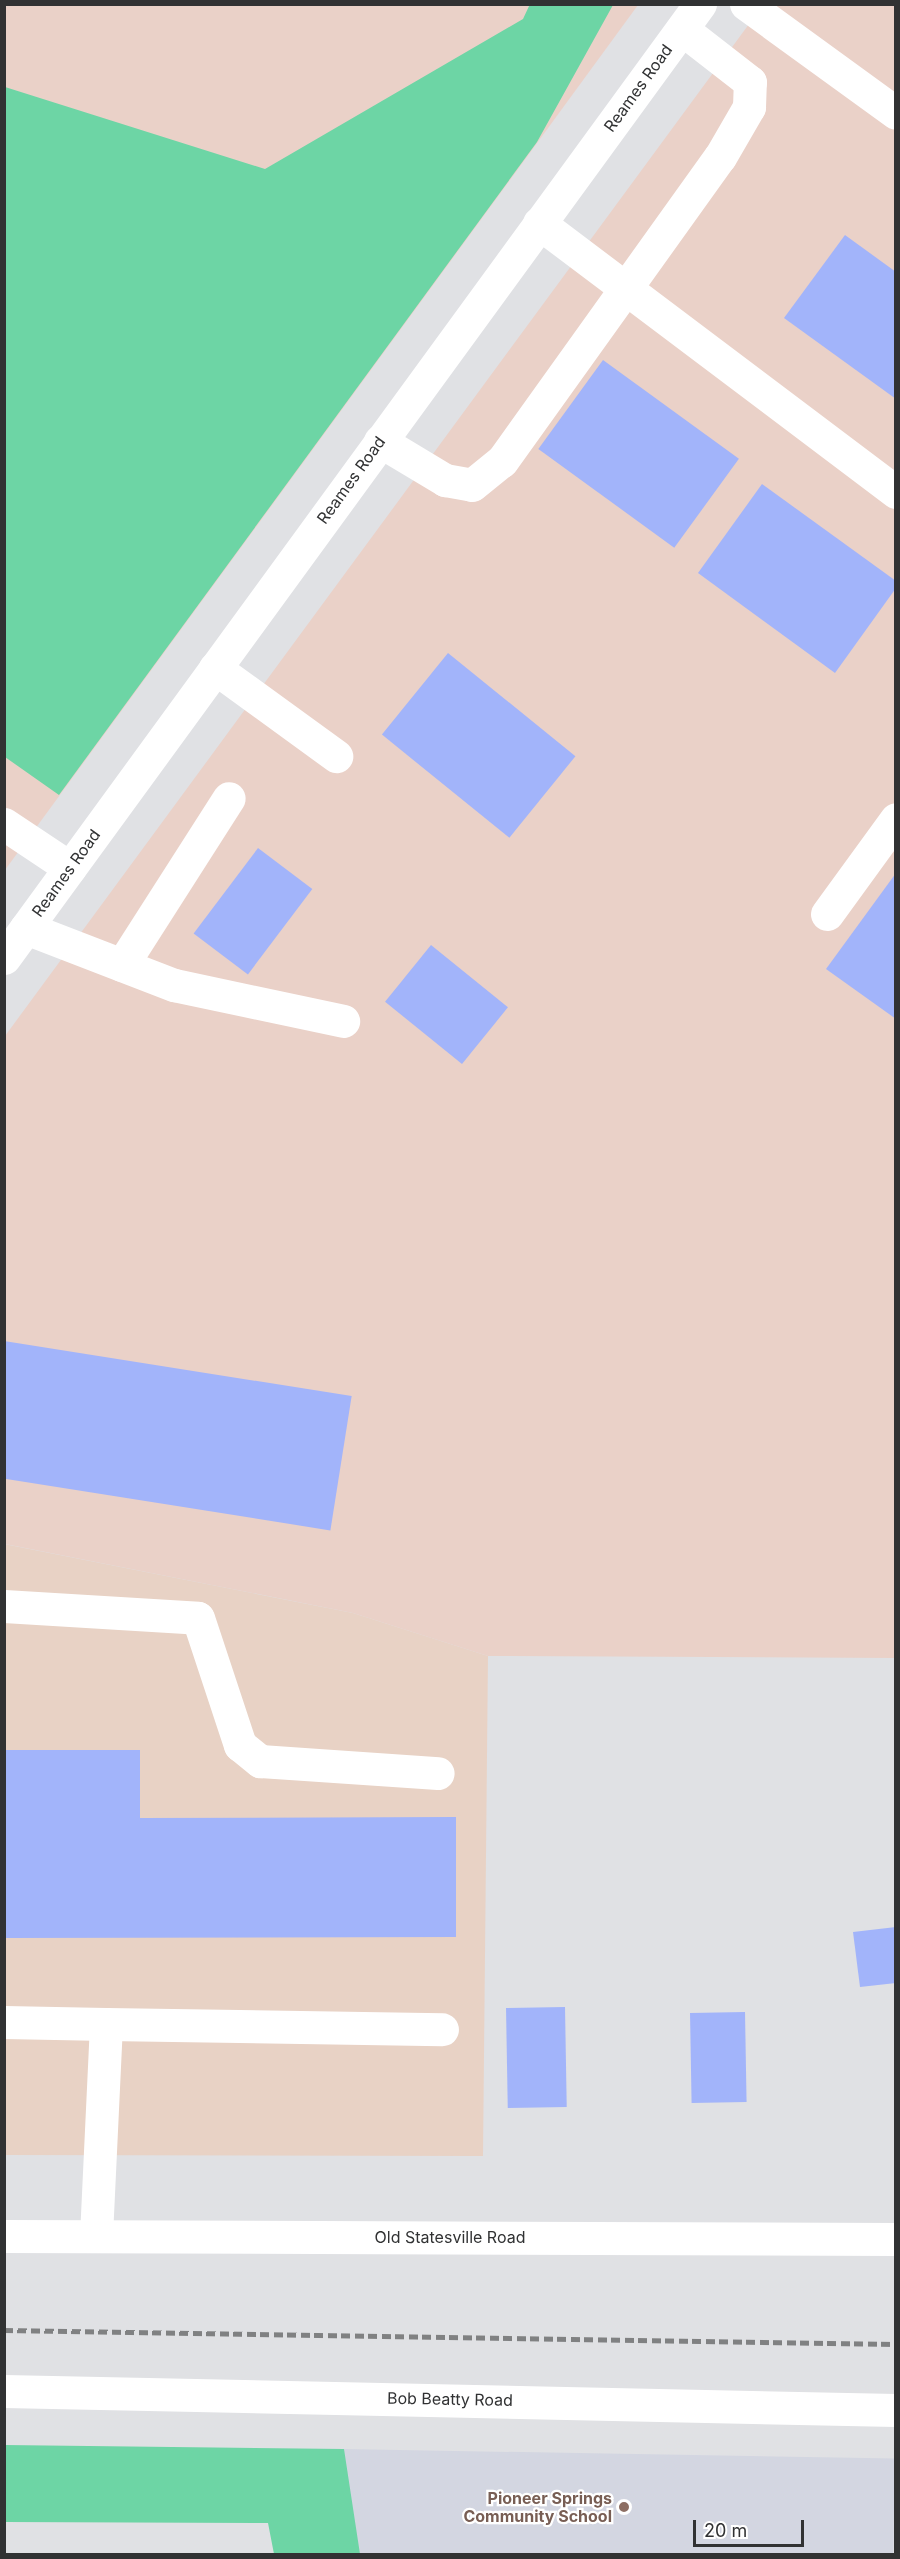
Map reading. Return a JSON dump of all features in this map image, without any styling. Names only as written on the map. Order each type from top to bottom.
[{"type":"main road","points":[[746,4],[896,113]]},
{"type":"main road","points":[[380,441],[445,480],[472,485],[502,461],[720,156],[749,107],[750,82],[691,17]]},
{"type":"main road","name":"Reames Road","points":[[4,958],[691,17]]},
{"type":"main road","points":[[539,223],[624,290],[896,492]]},
{"type":"main road","points":[[215,668],[336,756]]},
{"type":"main road","points":[[122,965],[230,798]]},
{"type":"main road","points":[[826,914],[896,819]]},
{"type":"main road","points":[[4,824],[70,868]]},
{"type":"main road","points":[[26,928],[174,985],[343,1021]]},
{"type":"main road","points":[[4,1606],[198,1618],[240,1745],[260,1761],[438,1773]]},
{"type":"main road","points":[[4,2022],[442,2029]]},
{"type":"main road","points":[[96,2236],[106,2024]]},
{"type":"main road","name":"Old Statesville Road","points":[[4,2236],[896,2239]]},
{"type":"main road","name":"Bob Beatty Road","points":[[4,2391],[896,2410]]},
{"type":"shaded area","points":[[5,5],[638,5],[5,870]]},
{"type":"shaded area","points":[[763,5],[895,5],[895,1658],[488,1656],[353,1613],[5,1544],[5,1036]]},
{"type":"shaded area","points":[[4,1544],[353,1613],[488,1656],[483,2156],[5,2155]]},
{"type":"shaded area","name":"Pioneer Springs Community School","points":[[344,2449],[895,2459],[893,2554],[342,2554]]},
{"type":"green space","points":[[530,4],[613,5],[537,142],[59,795],[5,757],[5,87],[265,169],[523,19]]},
{"type":"green space","points":[[5,2445],[344,2449],[360,2554],[274,2554],[268,2523],[5,2522]]},
{"type":"building","points":[[845,235],[896,272],[896,399],[784,318]]},
{"type":"building","points":[[603,360],[739,459],[674,548],[538,449]]},
{"type":"building","points":[[762,484],[896,581],[896,588],[835,673],[698,573]]},
{"type":"building","points":[[448,653],[575,756],[509,838],[382,735]]},
{"type":"building","points":[[258,848],[312,889],[248,974],[194,933]]},
{"type":"building","points":[[896,873],[896,1019],[826,969]]},
{"type":"building","points":[[431,945],[508,1007],[462,1064],[385,1002]]},
{"type":"building","points":[[4,1341],[352,1396],[330,1530],[4,1479]]},
{"type":"building","points":[[4,1750],[140,1750],[140,1818],[456,1817],[456,1937],[4,1938]]},
{"type":"building","points":[[896,1927],[896,1983],[860,1987],[853,1932]]},
{"type":"building","points":[[565,2007],[567,2107],[508,2108],[506,2008]]},
{"type":"building","points":[[745,2012],[747,2102],[692,2103],[690,2013]]},
{"type":"railway","points":[[4,2330],[896,2344]]},
{"type":"place","name":"Pioneer Springs Community School","points":[[624,2507]]}]
